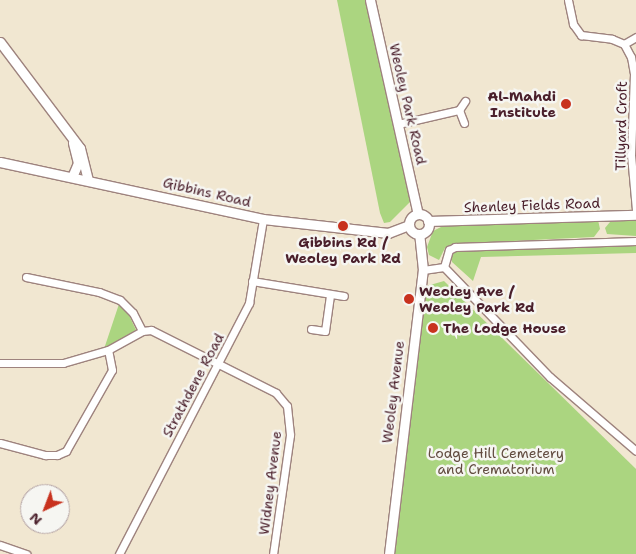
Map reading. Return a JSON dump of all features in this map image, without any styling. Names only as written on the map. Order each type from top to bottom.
[{"type":"street","name":"Weoley Park Road","points":[[370,0],[418,214]]},
{"type":"street","points":[[568,0],[573,24],[581,35],[612,39],[624,44],[636,37]]},
{"type":"street","points":[[0,42],[85,158],[88,179]]},
{"type":"street","name":"Tillyard Croft","points":[[624,44],[634,74],[631,155],[636,210]]},
{"type":"street","points":[[398,124],[459,110],[465,101]]},
{"type":"street","points":[[459,110],[464,123]]},
{"type":"street","points":[[72,139],[78,163],[72,177]]},
{"type":"street","name":"Gibbins Road","points":[[0,162],[88,179],[263,219],[388,233],[409,225]]},
{"type":"street","points":[[418,214],[428,221],[427,230],[419,234],[409,225],[412,217],[418,214]]},
{"type":"street","name":"Shenley Fields Road","points":[[428,221],[636,215]]},
{"type":"street","name":"Strathdene Road","points":[[119,554],[249,303],[263,219]]},
{"type":"street","name":"Weoley Avenue","points":[[389,554],[423,270],[419,234]]},
{"type":"street","points":[[444,267],[449,250],[455,247],[636,240]]},
{"type":"street","points":[[423,270],[444,267]]},
{"type":"street","points":[[444,267],[550,377],[636,451]]},
{"type":"street","points":[[0,363],[63,363],[108,350],[142,331],[133,313],[120,300],[100,292],[26,277]]},
{"type":"street","points":[[252,281],[344,296]]},
{"type":"street","points":[[311,329],[325,331],[330,295]]},
{"type":"street","name":"Widney Avenue","points":[[142,331],[165,335],[276,393],[287,406],[290,436],[273,554]]},
{"type":"street","points":[[0,443],[45,455],[57,455],[66,451],[112,370],[108,350]]},
{"type":"street","points":[[0,544],[26,554]]},
{"type":"green space","points":[[337,0],[366,0],[413,199],[390,222],[384,223],[380,213]]},
{"type":"green space","points":[[598,220],[600,229],[594,237],[452,244],[445,248],[439,260],[429,255],[427,247],[433,231],[443,226]]},
{"type":"green space","points":[[636,220],[636,236],[607,234],[605,228],[610,222]]},
{"type":"green space","points":[[636,245],[636,253],[481,257],[473,281],[452,262],[451,256],[455,251]]},
{"type":"green space","name":"Lodge Hill Cemetery and Crematorium","points":[[444,281],[636,469],[636,554],[392,554],[423,287]]},
{"type":"green space","points":[[119,304],[128,313],[136,330],[104,349]]},
{"type":"place","name":"Al-Mahdi Institute","points":[[566,104]]},
{"type":"place","name":"Gibbins Rd / Weoley Park Rd","points":[[343,226]]},
{"type":"place","name":"Weoley Ave / Weoley Park Rd","points":[[409,299]]},
{"type":"place","name":"The Lodge House","points":[[433,328]]}]
